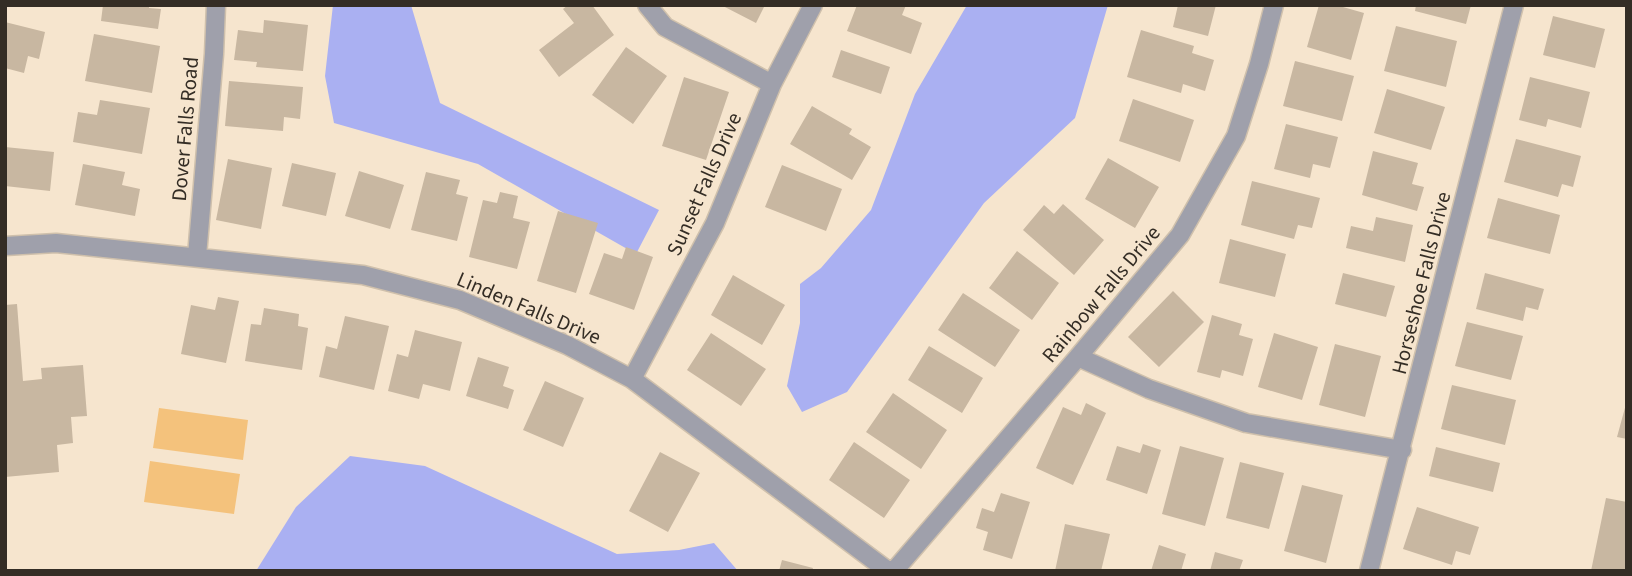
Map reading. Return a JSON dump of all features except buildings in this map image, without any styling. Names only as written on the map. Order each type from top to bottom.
[{"type":"street","name":"Dover Falls Road","points":[[197,256],[216,5]]},
{"type":"street","points":[[647,5],[665,27],[772,85]]},
{"type":"street","name":"Sunset Falls Drive","points":[[632,379],[715,223],[772,85],[813,5]]},
{"type":"street","name":"Rainbow Falls Drive","points":[[894,571],[1180,235],[1236,136],[1274,5]]},
{"type":"street","name":"Horseshoe Falls Drive","points":[[1369,571],[1514,5]]},
{"type":"street","name":"Linden Falls Drive","points":[[5,246],[56,243],[363,275],[460,300],[568,345],[632,379],[888,571]]},
{"type":"street","points":[[1078,357],[1149,389],[1247,423],[1402,450]]},
{"type":"shaded area","points":[[159,408],[248,420],[243,460],[153,448]]},
{"type":"shaded area","points":[[150,461],[240,474],[234,514],[144,502]]},
{"type":"water","points":[[333,5],[411,5],[440,103],[659,210],[636,254],[478,164],[334,123],[325,76]]},
{"type":"water","points":[[967,5],[1108,5],[1075,118],[984,203],[847,392],[802,412],[787,386],[800,323],[800,284],[821,268],[871,210],[915,94]]},
{"type":"water","points":[[350,456],[425,466],[617,554],[679,550],[714,543],[738,571],[256,571],[296,507]]}]
